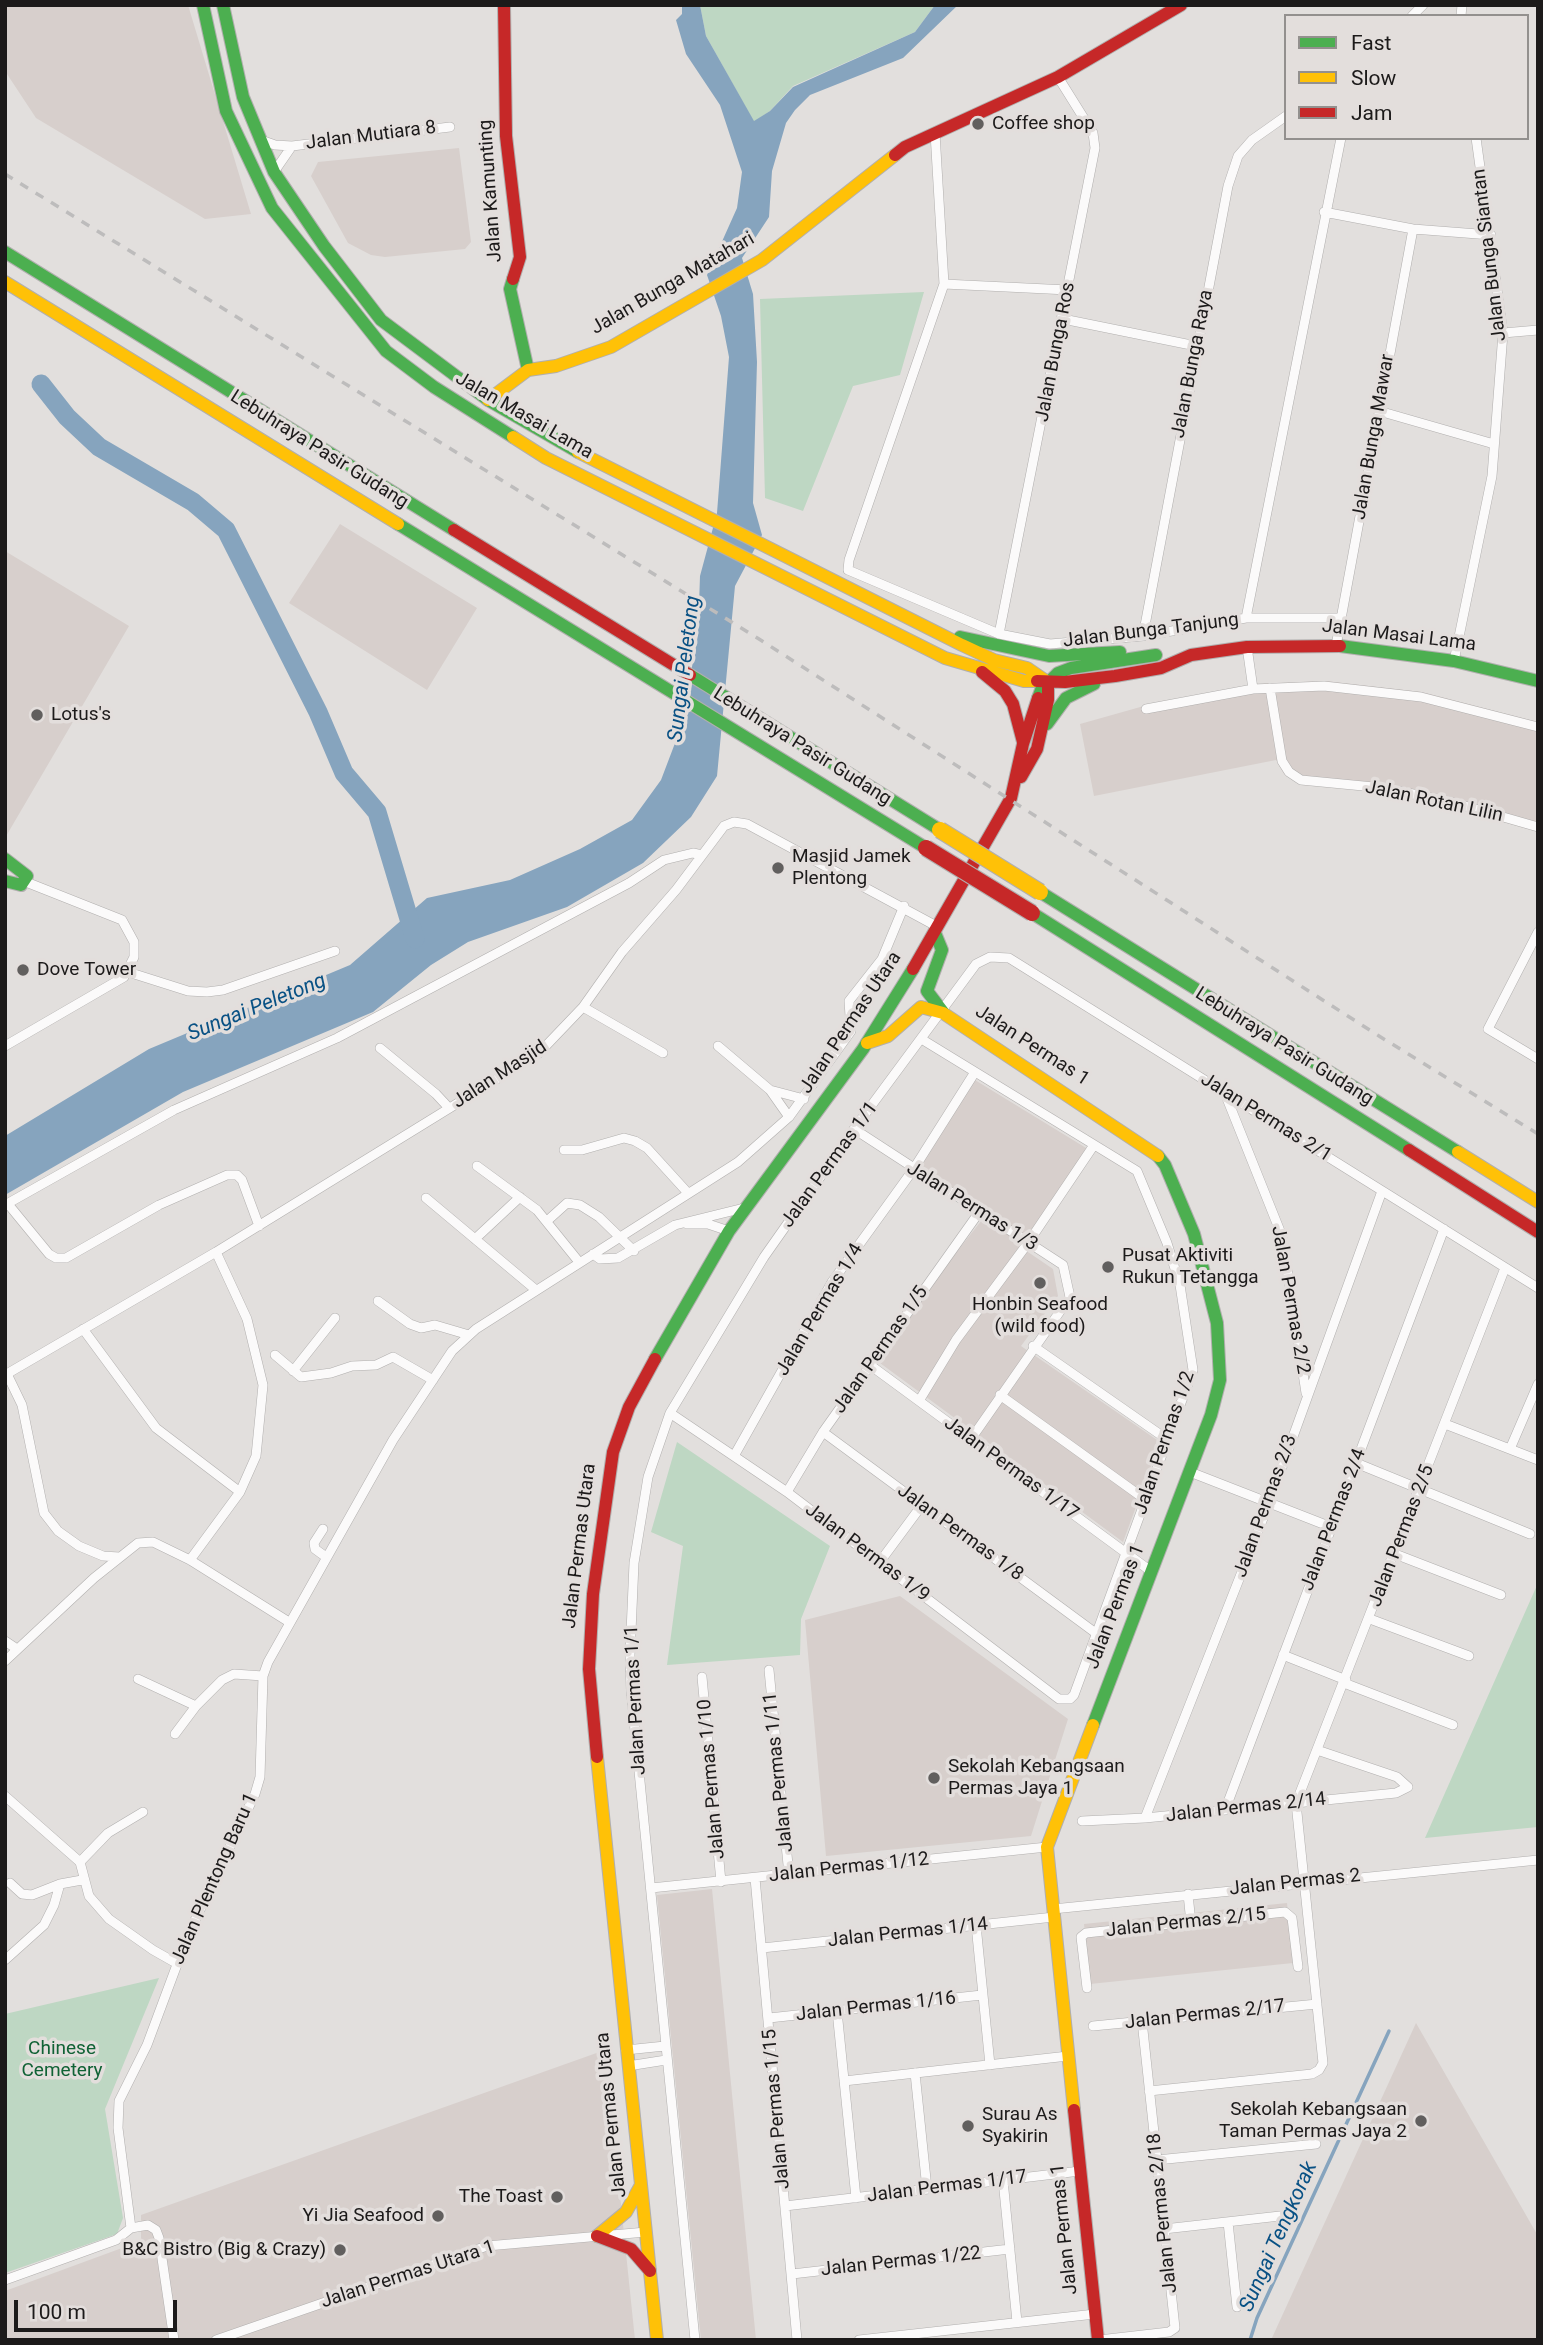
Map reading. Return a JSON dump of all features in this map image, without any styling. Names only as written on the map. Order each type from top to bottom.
[{"type":"main road","name":"Jalan Masai Lama","points":[[203,5],[226,111],[272,208],[315,265],[386,351],[434,387],[546,457],[946,658],[1024,681],[1048,682],[1115,676],[1161,668],[1191,655],[1247,647],[1336,646],[1454,661],[1538,681]]},
{"type":"main road","name":"Jalan Masai Lama","points":[[223,5],[243,97],[274,172],[324,246],[382,320],[488,400],[581,455],[994,660],[1038,673],[1048,682]]},
{"type":"main road","name":"Jalan Kamunting","points":[[504,5],[506,136],[520,257],[510,289],[528,370]]},
{"type":"main road","name":"Jalan Bunga Matahari","points":[[488,400],[528,370],[556,366],[611,347],[684,306],[762,260],[905,147],[1059,77],[1181,5]]},
{"type":"main road","points":[[5,240],[28,266]]},
{"type":"main road","name":"Lebuhraya Pasir Gudang","points":[[5,252],[1538,1202]]},
{"type":"main road","name":"Lebuhraya Pasir Gudang","points":[[5,282],[1032,913],[1538,1232]]},
{"type":"main road","points":[[932,628],[1031,654],[1049,656],[1129,652],[1191,655]]},
{"type":"main road","points":[[1048,682],[1071,668],[1156,655]]},
{"type":"main road","points":[[976,667],[1009,698],[1018,719],[1023,744]]},
{"type":"main road","points":[[1041,731],[1066,698],[1115,676]]},
{"type":"main road","name":"Jalan Permas Utara","points":[[657,2340],[589,1669],[601,1522],[613,1452],[629,1407],[667,1334],[729,1231],[867,1043],[937,930],[1031,761],[1050,691],[1048,682]]},
{"type":"main road","name":"Jalan Permas Utara","points":[[1016,784],[1023,744],[1038,696],[1048,682]]},
{"type":"main road","points":[[5,859],[24,871],[26,882],[12,885],[5,881]]},
{"type":"main road","name":"Jalan Permas 1","points":[[937,930],[942,950],[927,991],[943,1013]]},
{"type":"main road","name":"Jalan Permas 1","points":[[867,1043],[888,1037],[914,1010],[921,1007],[943,1013],[1153,1150],[1164,1165],[1205,1269],[1220,1352],[1217,1398],[1047,1847],[1099,2340]]},
{"type":"main road","points":[[597,2236],[626,2213],[642,2183]]},
{"type":"main road","points":[[597,2236],[631,2249],[650,2272]]},
{"type":"street","name":"Jalan Bunga Ros","points":[[999,634],[1095,148],[1093,132],[1059,77]]},
{"type":"street","name":"Jalan Bunga Raya","points":[[1143,636],[1228,186],[1238,156],[1252,140],[1284,117]]},
{"type":"street","name":"Jalan Mutiara 8","points":[[259,139],[275,145],[292,146],[450,127]]},
{"type":"street","points":[[935,133],[944,284],[1069,290]]},
{"type":"street","points":[[1246,618],[1340,140]]},
{"type":"street","name":"Jalan Bunga Siantan","points":[[1454,661],[1492,476],[1503,333],[1476,140]]},
{"type":"street","name":"Jalan Mutiara 8","points":[[274,172],[292,146]]},
{"type":"street","points":[[1324,212],[1413,229],[1491,235]]},
{"type":"street","name":"Jalan Bunga Mawar","points":[[1336,646],[1413,229]]},
{"type":"street","name":"Jalan Bunga Tanjung","points":[[944,284],[849,560],[848,570],[999,634],[1063,644],[1143,636],[1246,618],[1341,618]]},
{"type":"street","points":[[1063,319],[1196,346]]},
{"type":"street","points":[[1503,333],[1538,330]]},
{"type":"street","points":[[1379,411],[1494,444]]},
{"type":"street","points":[[1247,647],[1252,690]]},
{"type":"street","points":[[1146,709],[1252,690],[1324,685],[1421,697],[1538,727]]},
{"type":"street","name":"Jalan Rotan Lilin","points":[[1270,688],[1282,761],[1289,772],[1301,780],[1384,788],[1451,802],[1538,827]]},
{"type":"street","name":"Jalan Masjid","points":[[6,1375],[216,1252],[539,1053],[583,1007],[622,951],[724,826],[734,822],[747,824],[904,906],[937,930]]},
{"type":"street","points":[[258,1226],[242,1180],[237,1175],[227,1175],[159,1205],[66,1258],[56,1258],[49,1254],[7,1204],[174,1110],[337,1038],[629,883],[664,860],[692,853],[702,855]]},
{"type":"street","points":[[5,1046],[97,994],[128,972],[134,957],[134,942],[122,920],[26,882]]},
{"type":"street","name":"Jalan Plentong Baru 1","points":[[131,2228],[118,2108],[151,2036],[176,1963],[248,1813],[257,1785],[263,1745],[263,1676],[289,1622],[393,1440],[452,1351],[469,1335],[687,1192],[738,1162],[789,1117],[851,1031],[849,1001],[882,959],[904,906]]},
{"type":"street","points":[[1538,932],[1488,1029],[1538,1059]]},
{"type":"street","points":[[128,972],[188,991],[207,992],[223,990],[335,951]]},
{"type":"street","name":"Jalan Permas 1/1","points":[[695,2340],[664,2046],[630,1654],[637,1531],[648,1477],[670,1413],[764,1257],[854,1129],[943,1013],[976,964],[990,957]]},
{"type":"street","name":"Jalan Permas 2/1","points":[[990,957],[1009,958],[1538,1289]]},
{"type":"street","points":[[583,1007],[663,1053]]},
{"type":"street","name":"Jalan Permas 1/2","points":[[923,1040],[1137,1171],[1167,1243],[1180,1284],[1193,1370],[1074,1695],[1070,1699],[1059,1699]]},
{"type":"street","points":[[718,1046],[770,1090],[789,1117]]},
{"type":"street","points":[[380,1048],[449,1108]]},
{"type":"street","name":"Jalan Permas 1/4","points":[[734,1456],[832,1282],[914,1170],[975,1072]]},
{"type":"street","points":[[770,1090],[804,1099]]},
{"type":"street","name":"Jalan Permas 2/2","points":[[1224,1091],[1282,1236],[1306,1394]]},
{"type":"street","name":"Jalan Permas 1/3","points":[[854,1129],[1063,1265],[1070,1297],[1033,1346]]},
{"type":"street","points":[[564,1150],[582,1150],[624,1138],[635,1140],[648,1148],[687,1192]]},
{"type":"street","points":[[919,1401],[956,1340],[1028,1242],[1094,1145]]},
{"type":"street","points":[[477,1166],[520,1197],[547,1221],[579,1262]]},
{"type":"street","name":"Jalan Permas 2/3","points":[[1145,1818],[1269,1503],[1306,1394],[1382,1191]]},
{"type":"street","points":[[475,1239],[520,1197]]},
{"type":"street","points":[[426,1198],[536,1290]]},
{"type":"street","points":[[547,1221],[567,1203],[572,1203],[599,1217],[634,1251]]},
{"type":"street","name":"Jalan Plentong Baru 1","points":[[593,1254],[608,1260],[634,1251],[675,1225],[745,1208]]},
{"type":"street","name":"Jalan Permas 1/5","points":[[787,1492],[823,1432],[980,1211]]},
{"type":"street","points":[[675,1225],[708,1224],[729,1231]]},
{"type":"street","name":"Jalan Permas 2/4","points":[[1225,1810],[1444,1229]]},
{"type":"street","points":[[190,1560],[240,1492],[256,1456],[263,1385],[247,1319],[216,1252]]},
{"type":"street","name":"Jalan Permas 2/5","points":[[1296,1803],[1505,1268]]},
{"type":"street","points":[[378,1301],[410,1324],[421,1328],[435,1325],[469,1335]]},
{"type":"street","points":[[293,1371],[335,1318]]},
{"type":"street","points":[[83,1329],[156,1429],[240,1492]]},
{"type":"street","points":[[971,1439],[1033,1346],[1168,1440]]},
{"type":"street","points":[[275,1355],[301,1377],[352,1366],[376,1364],[393,1357],[433,1380]]},
{"type":"street","name":"Jalan Permas 1/17","points":[[870,1365],[1152,1572]]},
{"type":"street","points":[[6,1375],[22,1405],[44,1513],[58,1531],[79,1546],[103,1556],[119,1557]]},
{"type":"street","points":[[1510,1449],[1537,1386]]},
{"type":"street","points":[[1000,1395],[1146,1500]]},
{"type":"street","name":"Jalan Permas 1/9","points":[[670,1413],[787,1492],[1059,1699]]},
{"type":"street","points":[[1445,1423],[1538,1460]]},
{"type":"street","name":"Jalan Permas 1/8","points":[[823,1432],[1097,1634]]},
{"type":"street","points":[[1356,1464],[1530,1534]]},
{"type":"street","points":[[1190,1472],[1331,1527]]},
{"type":"street","points":[[879,1563],[922,1505]]},
{"type":"street","points":[[323,1529],[314,1544],[315,1549],[326,1558]]},
{"type":"street","points":[[5,1661],[119,1557],[138,1543],[153,1542],[190,1560],[289,1622]]},
{"type":"street","points":[[1395,1555],[1500,1595]]},
{"type":"street","points":[[1370,1619],[1469,1656]]},
{"type":"street","points":[[5,1641],[17,1649]]},
{"type":"street","points":[[1283,1656],[1453,1725]]},
{"type":"street","name":"Jalan Permas 1/11","points":[[769,1670],[789,1875]]},
{"type":"street","points":[[175,1734],[196,1706],[222,1680],[234,1674],[263,1676]]},
{"type":"street","name":"Jalan Permas 1/10","points":[[702,1677],[721,1882]]},
{"type":"street","points":[[138,1679],[196,1706]]},
{"type":"street","name":"Jalan Permas 2/14","points":[[1082,1821],[1145,1818],[1396,1793],[1408,1787],[1397,1777],[1317,1750]]},
{"type":"street","points":[[5,1796],[79,1862],[82,1880],[89,1896],[109,1919],[153,1951],[176,1963]]},
{"type":"street","points":[[1149,2091],[1312,2074],[1319,2070],[1323,2063],[1296,1803]]},
{"type":"street","points":[[79,1862],[108,1833],[143,1812]]},
{"type":"street","name":"Jalan Permas 1/12","points":[[651,1888],[1047,1847]]},
{"type":"street","name":"Jalan Permas 2","points":[[1054,1913],[1304,1881],[1538,1860]]},
{"type":"street","name":"Jalan Permas 1/15","points":[[755,1878],[797,2340]]},
{"type":"street","points":[[9,1883],[22,1894],[32,1895],[60,1884],[82,1880]]},
{"type":"street","points":[[5,1960],[44,1925],[60,1884]]},
{"type":"street","points":[[1188,1894],[1191,1923]]},
{"type":"street","name":"Jalan Permas 2/15","points":[[1087,1988],[1083,1934],[1285,1912],[1293,1918],[1298,1967]]},
{"type":"street","name":"Jalan Permas 1/14","points":[[762,1948],[976,1925],[1054,1913]]},
{"type":"street","points":[[976,1925],[990,2065]]},
{"type":"street","name":"Jalan Permas 1/16","points":[[769,2018],[982,1995]]},
{"type":"street","name":"Jalan Permas 2/17","points":[[1093,2026],[1317,2004]]},
{"type":"street","name":"Jalan Permas 1/17","points":[[837,2011],[856,2198]]},
{"type":"street","name":"Jalan Permas 2/18","points":[[1099,2340],[1169,2332],[1175,2328],[1142,2021]]},
{"type":"street","points":[[627,2058],[664,2046]]},
{"type":"street","points":[[844,2081],[1068,2056]]},
{"type":"street","points":[[627,2058],[666,2060]]},
{"type":"street","points":[[915,2073],[927,2189]]},
{"type":"street","points":[[1157,2160],[1315,2144]]},
{"type":"street","name":"Jalan Permas 1/17","points":[[785,2206],[1080,2171]]},
{"type":"street","points":[[1003,2180],[1017,2322]]},
{"type":"street","points":[[1164,2229],[1279,2216]]},
{"type":"street","points":[[1228,2222],[1237,2307]]},
{"type":"street","points":[[5,2280],[116,2240],[131,2228],[148,2225],[156,2230],[174,2340]]},
{"type":"street","name":"Jalan Permas Utara 1","points":[[216,2340],[487,2246],[646,2232]]},
{"type":"street","name":"Jalan Permas 1/22","points":[[792,2274],[1010,2249]]},
{"type":"street","points":[[859,2340],[1095,2314]]},
{"type":"shaded area","points":[[5,5],[188,5],[251,214],[205,219],[36,118],[5,71]]},
{"type":"shaded area","points":[[459,148],[471,242],[465,249],[385,257],[371,255],[348,243],[311,176],[318,162]]},
{"type":"shaded area","points":[[340,524],[477,608],[427,690],[289,603]]},
{"type":"shaded area","name":"Lotus's","points":[[5,551],[129,626],[5,838]]},
{"type":"shaded area","points":[[1326,681],[1422,692],[1538,722],[1538,832],[1447,805],[1383,792],[1301,784],[1284,774],[1276,760],[1094,796],[1080,724],[1151,704],[1257,684]]},
{"type":"shaded area","points":[[970,1077],[1091,1151],[1028,1252],[1053,1269],[1058,1296],[1021,1346],[1160,1442],[1123,1542],[880,1363],[914,1306],[989,1211],[916,1163]]},
{"type":"shaded area","name":"Sekolah Kebangsaan Permas Jaya 1","points":[[900,1596],[1068,1719],[1031,1836],[826,1856],[805,1620]]},
{"type":"shaded area","points":[[712,1889],[756,2340],[701,2340],[657,1895]]},
{"type":"shaded area","points":[[1287,1903],[1293,1963],[1090,1984],[1084,1924]]},
{"type":"shaded area","name":"Sekolah Kebangsaan Taman Permas Jaya 2","points":[[1416,2023],[1538,2236],[1538,2340],[1271,2340]]},
{"type":"shaded area","points":[[605,2050],[635,2340],[5,2340],[5,2291],[141,2241],[141,2215]]},
{"type":"green space","points":[[700,5],[935,5],[915,32],[793,86],[770,111],[754,122],[706,36]]},
{"type":"green space","points":[[924,292],[900,375],[853,386],[803,511],[765,498],[760,299]]},
{"type":"green space","points":[[677,1442],[830,1546],[801,1619],[800,1655],[667,1665],[683,1546],[651,1532]]},
{"type":"green space","points":[[1538,1583],[1538,1827],[1425,1838]]},
{"type":"green space","name":"Chinese Cemetery","points":[[159,1978],[105,2109],[123,2218],[117,2234],[5,2273],[5,2014]]},
{"type":"water","name":"Sungai Peletong","points":[[682,5],[700,5],[706,36],[754,121],[770,111],[793,87],[915,32],[935,5],[958,5],[903,58],[810,95],[795,110],[786,123],[772,171],[769,217],[742,258],[753,294],[757,362],[753,503],[762,535],[735,586],[717,776],[691,817],[643,863],[567,907],[468,942],[431,965],[373,1012],[183,1092],[5,1195],[5,1136],[149,1049],[350,965],[427,898],[510,880],[580,849],[632,820],[661,780],[680,730],[698,635],[700,576],[717,513],[729,357],[721,316],[707,275],[737,208],[742,172],[720,105],[686,54],[676,20],[682,14]]},
{"type":"waterway","points":[[41,384],[67,417],[99,447],[193,502],[226,530],[318,712],[344,773],[377,812],[415,939]]},
{"type":"waterway","name":"Sungai Tengkorak","points":[[1250,2340],[1257,2318],[1389,2031]]},
{"type":"railway","points":[[5,174],[759,639],[1379,1036],[1538,1134]]},
{"type":"traffic: fast","points":[[203,5],[226,111],[272,208],[386,351],[434,387],[513,437]]},
{"type":"traffic: fast","points":[[223,5],[243,97],[274,172],[324,246],[381,320],[488,400],[578,452]]},
{"type":"traffic: fast","points":[[5,252],[454,530]]},
{"type":"traffic: fast","points":[[513,279],[510,289],[528,370]]},
{"type":"traffic: fast","points":[[398,524],[926,848]]},
{"type":"traffic: fast","points":[[960,637],[1049,656],[1120,652]]},
{"type":"traffic: fast","points":[[1340,646],[1454,661],[1538,681]]},
{"type":"traffic: fast","points":[[1038,698],[1041,690],[1058,673],[1071,668],[1156,655]]},
{"type":"traffic: fast","points":[[690,675],[940,830]]},
{"type":"traffic: fast","points":[[1047,724],[1066,698],[1094,684]]},
{"type":"traffic: fast","points":[[5,859],[27,876],[21,885],[5,881]]},
{"type":"traffic: fast","points":[[1040,892],[1458,1152]]},
{"type":"traffic: fast","points":[[1032,913],[1409,1150]]},
{"type":"traffic: fast","points":[[935,933],[942,950],[927,991],[943,1012]]},
{"type":"traffic: fast","points":[[655,1359],[729,1231],[863,1049],[913,969]]},
{"type":"traffic: fast","points":[[1093,1725],[1211,1415],[1220,1380],[1217,1323],[1194,1234],[1165,1165],[1158,1156]]},
{"type":"traffic: slow","points":[[488,400],[528,370],[556,366],[611,347],[762,260],[895,155]]},
{"type":"traffic: slow","points":[[5,282],[398,524]]},
{"type":"traffic: slow","points":[[513,437],[546,458],[945,658],[1024,681],[1037,681]]},
{"type":"traffic: slow","points":[[578,452],[962,645],[994,660],[1027,668],[1046,681]]},
{"type":"traffic: slow","points":[[940,830],[1040,892]]},
{"type":"traffic: slow","points":[[867,1043],[888,1036],[921,1007],[943,1013],[1158,1156]]},
{"type":"traffic: slow","points":[[1458,1152],[1538,1202]]},
{"type":"traffic: slow","points":[[1074,2110],[1047,1847],[1093,1725]]},
{"type":"traffic: slow","points":[[597,1757],[657,2340]]},
{"type":"traffic: slow","points":[[597,2236],[626,2212],[641,2185]]},
{"type":"traffic: jam","points":[[504,5],[506,136],[520,257],[513,279]]},
{"type":"traffic: jam","points":[[895,155],[905,147],[1058,77],[1181,5]]},
{"type":"traffic: jam","points":[[454,530],[690,675]]},
{"type":"traffic: jam","points":[[1037,681],[1065,682],[1115,676],[1161,668],[1191,655],[1247,647],[1340,646]]},
{"type":"traffic: jam","points":[[982,672],[1005,691],[1013,704],[1023,742]]},
{"type":"traffic: jam","points":[[1021,777],[1037,749],[1048,700],[1048,682]]},
{"type":"traffic: jam","points":[[913,969],[1011,798],[1023,744],[1038,698]]},
{"type":"traffic: jam","points":[[926,848],[1032,913]]},
{"type":"traffic: jam","points":[[1409,1150],[1538,1232]]},
{"type":"traffic: jam","points":[[597,1757],[589,1669],[593,1594],[613,1452],[629,1407],[655,1359]]},
{"type":"traffic: jam","points":[[1074,2110],[1098,2340]]},
{"type":"traffic: jam","points":[[597,2236],[631,2249],[650,2271]]},
{"type":"place","name":"Coffee shop","points":[[978,124]]},
{"type":"place","name":"Lotus's","points":[[37,715]]},
{"type":"place","name":"Masjid Jamek Plentong","points":[[778,868]]},
{"type":"place","name":"Dove Tower","points":[[23,970]]},
{"type":"place","name":"Pusat Aktiviti Rukun Tetangga","points":[[1108,1267]]},
{"type":"place","name":"Honbin Seafood (wild food)","points":[[1040,1283]]},
{"type":"place","name":"Sekolah Kebangsaan Permas Jaya 1","points":[[934,1778]]},
{"type":"place","name":"Sekolah Kebangsaan Taman Permas Jaya 2","points":[[1421,2121]]},
{"type":"place","name":"Surau As Syakirin","points":[[968,2126]]},
{"type":"place","name":"The Toast","points":[[557,2197]]},
{"type":"place","name":"Yi Jia Seafood","points":[[438,2216]]},
{"type":"place","name":"B&C Bistro (Big & Crazy)","points":[[340,2250]]}]
